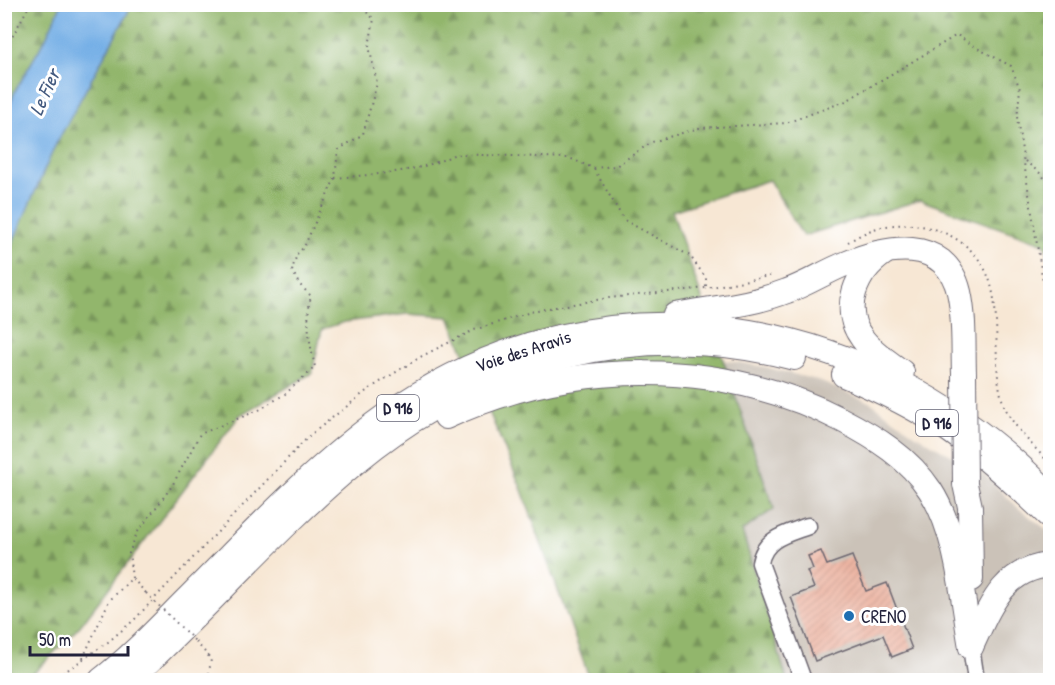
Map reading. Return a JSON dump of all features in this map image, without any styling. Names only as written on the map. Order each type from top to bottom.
[{"type":"highway","points":[[608,329],[763,299],[802,285],[843,265],[888,251],[907,249],[928,253],[944,264],[953,277],[961,303],[965,484],[970,507],[971,647]]},
{"type":"highway","points":[[888,251],[869,266],[855,286],[851,310],[856,330],[879,354],[964,420]]},
{"type":"highway","name":"Voie des Aravis","points":[[101,681],[156,630],[285,501],[334,456],[386,416],[429,388],[500,355],[537,343],[608,329],[651,324],[710,326],[788,340],[820,349],[878,371],[909,386],[964,420],[1019,464],[1050,495]]},
{"type":"highway","name":"Voie des Aravis","points":[[129,681],[335,480],[374,447],[450,398],[517,369],[602,348],[653,343],[705,344],[779,354],[811,362],[871,386],[946,429],[1050,517]]},
{"type":"highway","points":[[335,480],[437,421],[509,393],[546,383],[614,373],[669,373],[716,379],[767,391],[811,406],[854,426],[888,448],[920,477],[935,498],[946,521],[954,551],[971,647]]},
{"type":"highway","points":[[946,521],[958,504],[965,484]]},
{"type":"highway","points":[[971,647],[994,598],[1005,586],[1025,571],[1050,565]]},
{"type":"street","points":[[803,681],[760,563],[762,551],[777,538],[808,526]]},
{"type":"street","points":[[971,647],[976,681]]},
{"type":"path","points":[[4,52],[30,4]]},
{"type":"path","points":[[208,681],[211,659],[132,578],[129,553],[137,533],[172,486],[200,434],[259,410],[285,394],[315,367],[308,312],[311,297],[299,284],[292,270],[297,254],[304,246],[335,177],[338,150],[363,134],[377,83],[369,46],[374,19],[358,4]]},
{"type":"path","points":[[335,177],[416,168],[439,163],[455,154],[569,158],[593,168],[616,166],[652,142],[699,128],[786,123],[846,101],[957,35],[1011,66],[1020,89],[1017,119],[1043,282],[1050,292]]},
{"type":"path","points":[[1024,161],[1041,174],[1050,186]]},
{"type":"path","points":[[593,168],[624,220],[690,256],[706,278],[706,288]]},
{"type":"path","points":[[82,660],[110,601],[132,578]]},
{"type":"shaded area","points":[[723,360],[765,367],[816,380],[870,402],[916,435],[984,474],[1017,507],[1050,532],[1050,680],[787,680],[742,531],[774,509]]},
{"type":"green space","points":[[5,4],[1050,5],[1050,258],[1045,244],[920,200],[803,236],[769,180],[672,211],[774,509],[742,531],[787,680],[590,680],[522,490],[449,317],[407,314],[345,322],[322,329],[312,373],[240,415],[80,626],[35,672],[15,680],[5,680],[4,50],[12,22],[11,16],[5,25]]},
{"type":"water","name":"Le Fier","points":[[61,5],[132,5],[55,146],[5,260],[5,118],[15,91],[46,38]]},
{"type":"building","name":"CRENO","points":[[821,551],[827,565],[852,556],[866,591],[887,583],[912,649],[892,657],[883,635],[815,661],[791,597],[814,588],[807,571],[813,569],[808,556]]},
{"type":"place","name":"CRENO","points":[[849,616]]}]
